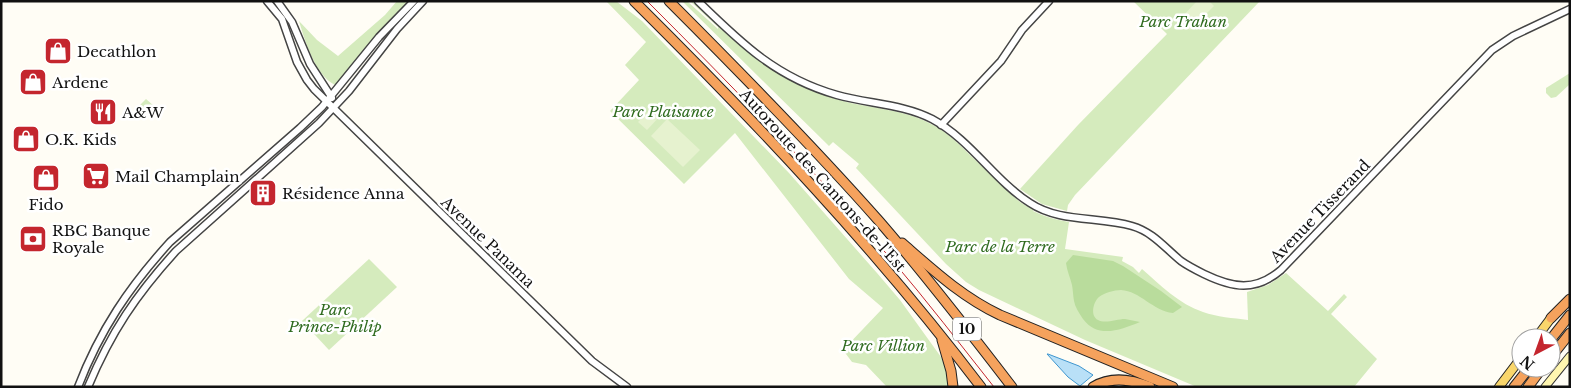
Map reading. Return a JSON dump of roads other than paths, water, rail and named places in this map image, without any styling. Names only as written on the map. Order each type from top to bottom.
[{"type":"highway","name":"Autoroute des Cantons-de-l'Est","points":[[634,1],[794,164],[879,260],[981,387]]},
{"type":"highway","name":"Autoroute des Cantons-de-l'Est","points":[[669,1],[794,127],[881,223],[1012,387]]},
{"type":"highway","points":[[881,223],[944,280],[978,304],[1000,315],[1173,387]]},
{"type":"highway","points":[[1551,318],[1570,299]]},
{"type":"highway","points":[[1560,328],[1570,315]]},
{"type":"highway","points":[[1561,344],[1570,333]]},
{"type":"highway","points":[[940,335],[952,374],[953,387]]},
{"type":"highway","points":[[1093,387],[1104,381],[1118,380],[1135,382],[1150,387]]},
{"type":"main road","points":[[1544,328],[1570,292]]},
{"type":"main road","points":[[1545,387],[1570,356]]},
{"type":"main road","points":[[1499,387],[1511,371]]},
{"type":"street","name":"Avenue Panama","points":[[267,1],[282,19],[297,62],[307,80],[327,102],[592,361],[627,387]]},
{"type":"street","name":"Avenue Panama","points":[[277,1],[291,20],[310,64],[332,96],[335,108]]},
{"type":"street","points":[[78,387],[97,343],[118,306],[170,242],[327,102],[379,37],[414,1]]},
{"type":"street","points":[[88,387],[109,340],[126,312],[156,273],[176,251],[335,108],[397,29],[423,1]]},
{"type":"street","name":"Avenue Tisserand","points":[[698,1],[746,46],[789,76],[837,95],[914,111],[941,125],[959,139],[1018,195],[1038,208],[1064,216],[1139,228],[1157,239],[1184,263],[1206,275],[1228,284],[1239,286],[1250,286],[1269,279],[1284,267],[1492,50],[1512,36],[1570,9]]},
{"type":"street","points":[[941,125],[1001,61],[1022,30],[1049,1]]},
{"type":"street","points":[[118,306],[126,312]]},
{"type":"water","points":[[1047,354],[1079,366],[1093,375],[1080,386],[1068,377]]},
{"type":"tram line","points":[[647,1],[772,128],[863,226],[918,291],[994,387]]},
{"type":"place","name":"Decathlon","points":[[58,51]]},
{"type":"place","name":"Ardene","points":[[33,82]]},
{"type":"place","name":"A&W","points":[[103,112]]},
{"type":"place","name":"O.K. Kids","points":[[26,139]]},
{"type":"place","name":"Mail Champlain","points":[[96,176]]},
{"type":"place","name":"Fido","points":[[46,178]]},
{"type":"place","name":"Résidence Anna","points":[[263,193]]},
{"type":"place","name":"RBC Banque Royale","points":[[33,239]]},
{"type":"park label","name":"Parc Trahan","points":[[1183,21]]},
{"type":"park label","name":"Parc Plaisance","points":[[663,111]]},
{"type":"park label","name":"Parc de la Terre","points":[[1000,246]]},
{"type":"park label","name":"Parc Prince-Philip","points":[[335,318]]},
{"type":"park label","name":"Parc Villion","points":[[883,345]]}]
